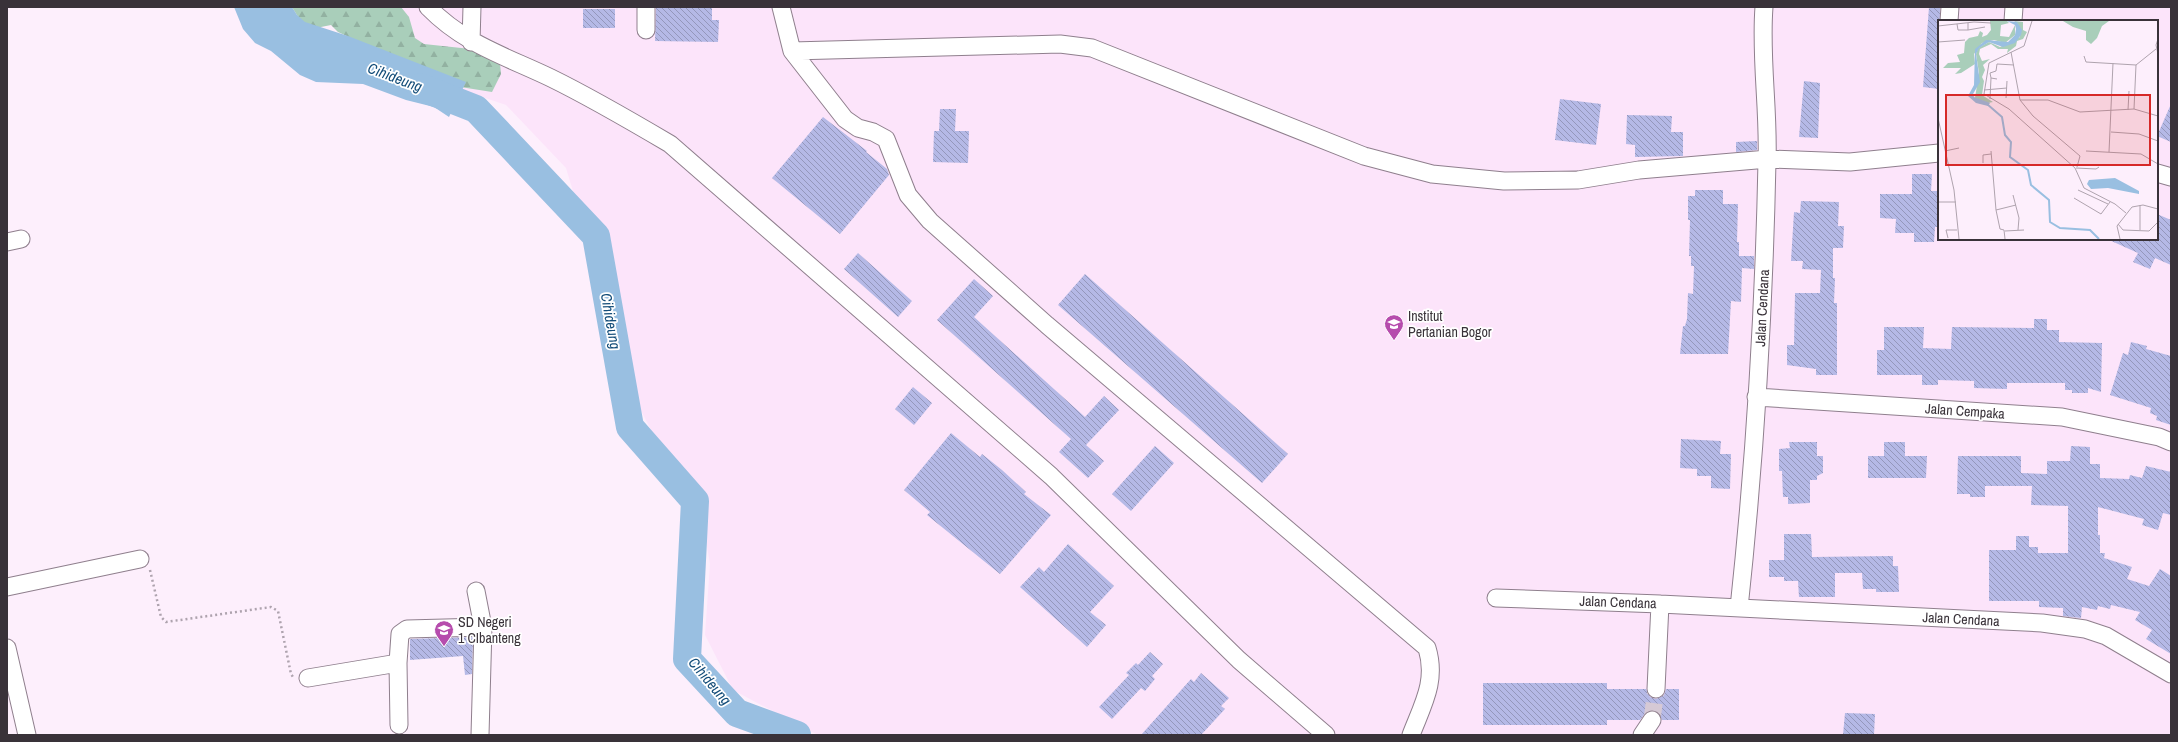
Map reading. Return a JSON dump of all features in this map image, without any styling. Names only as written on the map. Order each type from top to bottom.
[{"type":"street","points":[[428,7],[471,42],[550,77],[608,107],[670,144],[1051,476],[1239,660],[1326,735]]},
{"type":"street","points":[[471,42],[472,7]]},
{"type":"street","points":[[646,7],[646,30]]},
{"type":"street","points":[[781,7],[792,51],[845,119],[858,128],[873,132],[886,139],[908,196],[930,221],[1047,325],[1427,648],[1432,664],[1430,684],[1411,735]]},
{"type":"street","name":"Jalan Cendana","points":[[1740,608],[1749,522],[1764,282],[1768,159],[1764,7]]},
{"type":"street","points":[[1949,20],[1950,7]]},
{"type":"street","points":[[2013,20],[2014,7]]},
{"type":"street","points":[[792,51],[1060,44],[1092,48],[1364,156],[1439,175],[1504,182],[1578,180],[1639,170],[1768,159],[1850,162],[1938,153]]},
{"type":"street","points":[[2158,173],[2171,177]]},
{"type":"street","name":"Jalan Cempaka","points":[[1756,397],[2062,418],[2159,437],[2171,442]]},
{"type":"street","points":[[7,587],[140,559]]},
{"type":"street","points":[[476,591],[483,627],[480,735]]},
{"type":"street","name":"Jalan Cendana","points":[[1496,598],[1660,604],[2042,623],[2085,629],[2120,642],[2171,674]]},
{"type":"street","points":[[1656,688],[1660,604]]},
{"type":"street","points":[[399,725],[398,663],[400,634],[407,629],[483,627]]},
{"type":"street","points":[[7,648],[28,735]]},
{"type":"street","points":[[308,678],[398,663]]},
{"type":"street","points":[[1642,735],[1652,720]]},
{"type":"path","points":[[140,559],[148,560],[161,617],[166,622],[271,607],[278,611],[290,674],[296,680],[308,678]]},
{"type":"shaded area","name":"Institut Pertanian Bogor","points":[[336,7],[2171,7],[2171,735],[818,735],[733,690],[705,635],[710,564],[700,506],[663,453],[636,401],[566,168],[506,105],[382,63]]},
{"type":"green space","points":[[292,7],[401,7],[409,17],[415,38],[424,44],[480,50],[500,63],[501,74],[492,92],[454,86],[338,32],[331,25],[306,30]]},
{"type":"water","points":[[234,7],[292,7],[297,15],[305,22],[348,36],[466,82],[449,117],[434,107],[406,100],[363,84],[316,82],[300,75],[271,51],[255,43],[243,29]]},
{"type":"building","points":[[656,7],[712,7],[712,20],[719,20],[718,42],[655,41]]},
{"type":"building","points":[[1929,7],[1940,7],[1940,20],[1938,20],[1938,89],[1923,87]]},
{"type":"building","points":[[583,9],[615,9],[615,28],[583,28]]},
{"type":"building","points":[[1804,81],[1820,83],[1818,138],[1799,137]]},
{"type":"building","points":[[1560,99],[1601,104],[1596,145],[1555,140]]},
{"type":"building","points":[[2171,104],[2171,142],[2158,136]]},
{"type":"building","points":[[940,109],[956,109],[955,131],[969,131],[968,163],[933,162],[934,131],[939,131]]},
{"type":"building","points":[[1627,115],[1672,116],[1671,132],[1683,132],[1683,156],[1635,157],[1635,145],[1626,144]]},
{"type":"building","points":[[823,117],[867,151],[866,152],[887,169],[889,175],[840,234],[772,178]]},
{"type":"building","points":[[1757,141],[1757,150],[1736,152],[1736,142]]},
{"type":"building","points":[[1912,174],[1932,174],[1931,191],[1938,191],[1938,227],[1935,227],[1934,242],[1914,242],[1914,233],[1895,233],[1896,219],[1880,218],[1880,194],[1912,194]]},
{"type":"building","points":[[1695,190],[1723,190],[1723,204],[1738,204],[1737,242],[1739,242],[1739,256],[1754,256],[1754,269],[1742,268],[1741,302],[1731,301],[1728,354],[1680,354],[1683,326],[1685,326],[1687,319],[1688,293],[1693,294],[1694,266],[1691,266],[1691,256],[1689,256],[1690,220],[1688,220],[1688,196],[1695,196]]},
{"type":"building","points":[[1801,201],[1839,202],[1838,226],[1844,226],[1843,248],[1833,248],[1833,278],[1835,278],[1834,303],[1837,303],[1837,375],[1816,375],[1816,369],[1787,365],[1787,345],[1794,345],[1795,293],[1820,293],[1821,270],[1802,269],[1803,261],[1791,261],[1794,212],[1800,213]]},
{"type":"building","points":[[2158,214],[2171,220],[2171,265],[2155,258],[2150,269],[2133,262],[2138,253],[2109,240],[2158,240]]},
{"type":"building","points":[[858,253],[912,301],[898,317],[844,269]]},
{"type":"building","points":[[1085,274],[1288,454],[1262,483],[1058,305]]},
{"type":"building","points":[[974,279],[993,296],[974,317],[1085,417],[1104,396],[1119,410],[1086,445],[1104,461],[1088,478],[1059,452],[1071,439],[937,320]]},
{"type":"building","points":[[2034,319],[2047,319],[2047,330],[2059,330],[2059,342],[2102,343],[2101,392],[2088,388],[2088,393],[2072,393],[2072,390],[2065,390],[2065,383],[2007,383],[2007,389],[1974,388],[1974,381],[1938,380],[1938,385],[1922,385],[1922,375],[1877,375],[1877,350],[1884,350],[1884,327],[1924,327],[1923,348],[1951,349],[1952,327],[2034,328]]},
{"type":"building","points":[[2131,342],[2147,346],[2146,349],[2171,356],[2171,425],[2156,420],[2157,416],[2150,413],[2151,408],[2110,395],[2123,353],[2128,355]]},
{"type":"building","points":[[913,387],[932,403],[914,425],[895,409]]},
{"type":"building","points":[[951,433],[980,457],[982,454],[1002,470],[1026,492],[1024,494],[1051,515],[1000,574],[927,515],[930,512],[904,490]]},
{"type":"building","points":[[1681,439],[1721,441],[1720,454],[1731,454],[1730,489],[1711,488],[1711,476],[1697,476],[1697,469],[1680,468]]},
{"type":"building","points":[[1789,442],[1817,442],[1817,456],[1823,456],[1823,473],[1817,476],[1817,480],[1810,480],[1810,503],[1788,504],[1788,497],[1783,497],[1782,471],[1779,471],[1779,449],[1790,448]]},
{"type":"building","points":[[1884,442],[1905,442],[1905,456],[1927,456],[1926,478],[1868,478],[1868,456],[1884,456]]},
{"type":"building","points":[[1155,446],[1174,463],[1131,511],[1112,494]]},
{"type":"building","points":[[2071,446],[2090,447],[2090,464],[2100,464],[2100,478],[2129,479],[2130,475],[2142,478],[2146,466],[2171,472],[2171,515],[2163,513],[2158,530],[2142,525],[2144,519],[2098,507],[2098,535],[2100,535],[2100,553],[2105,553],[2104,558],[2132,567],[2127,579],[2149,586],[2160,569],[2171,576],[2171,654],[2146,639],[2152,630],[2135,620],[2140,612],[2111,605],[2110,609],[2098,606],[2097,610],[2082,607],[2081,618],[2063,616],[2063,608],[2039,607],[2039,601],[1989,601],[1989,550],[2016,550],[2016,536],[2029,536],[2029,547],[2038,547],[2038,553],[2068,553],[2068,506],[2031,505],[2032,486],[1985,486],[1985,497],[1970,497],[1970,494],[1957,494],[1958,456],[2021,456],[2021,473],[2047,474],[2047,461],[2070,461]]},
{"type":"building","points":[[1784,534],[1811,534],[1812,557],[1893,556],[1893,566],[1898,566],[1899,592],[1876,592],[1876,589],[1863,589],[1862,573],[1835,573],[1835,597],[1799,597],[1798,581],[1784,581],[1784,577],[1769,577],[1769,560],[1784,560]]},
{"type":"building","points":[[1068,544],[1114,586],[1090,612],[1106,625],[1087,647],[1020,587],[1039,567],[1044,572]]},
{"type":"building","name":"SD Negeri 1 CIbanteng","points":[[473,637],[472,674],[465,675],[463,656],[410,660],[410,639]]},
{"type":"building","points":[[1150,652],[1163,664],[1152,676],[1155,679],[1145,691],[1141,688],[1112,719],[1099,707],[1129,675],[1126,673],[1136,663],[1138,665]]},
{"type":"building","points":[[1201,673],[1229,698],[1221,706],[1225,709],[1201,735],[1141,735],[1191,679],[1194,682]]},
{"type":"building","points":[[1483,683],[1607,683],[1607,689],[1646,689],[1650,697],[1656,699],[1664,695],[1666,689],[1679,689],[1679,720],[1662,720],[1658,712],[1652,710],[1647,711],[1640,720],[1607,720],[1607,725],[1483,725]]},
{"type":"building","points":[[1845,713],[1875,714],[1874,735],[1843,735]]},
{"type":"waterway","name":"Cihideung","points":[[420,87],[476,109],[596,236],[630,427],[695,501],[687,659],[737,713],[797,735]]},
{"type":"tunnel","points":[[1652,720],[1656,689]]},
{"type":"place","name":"Institut Pertanian Bogor","points":[[1394,341]]},
{"type":"place","name":"SD Negeri 1 CIbanteng","points":[[444,647]]}]
